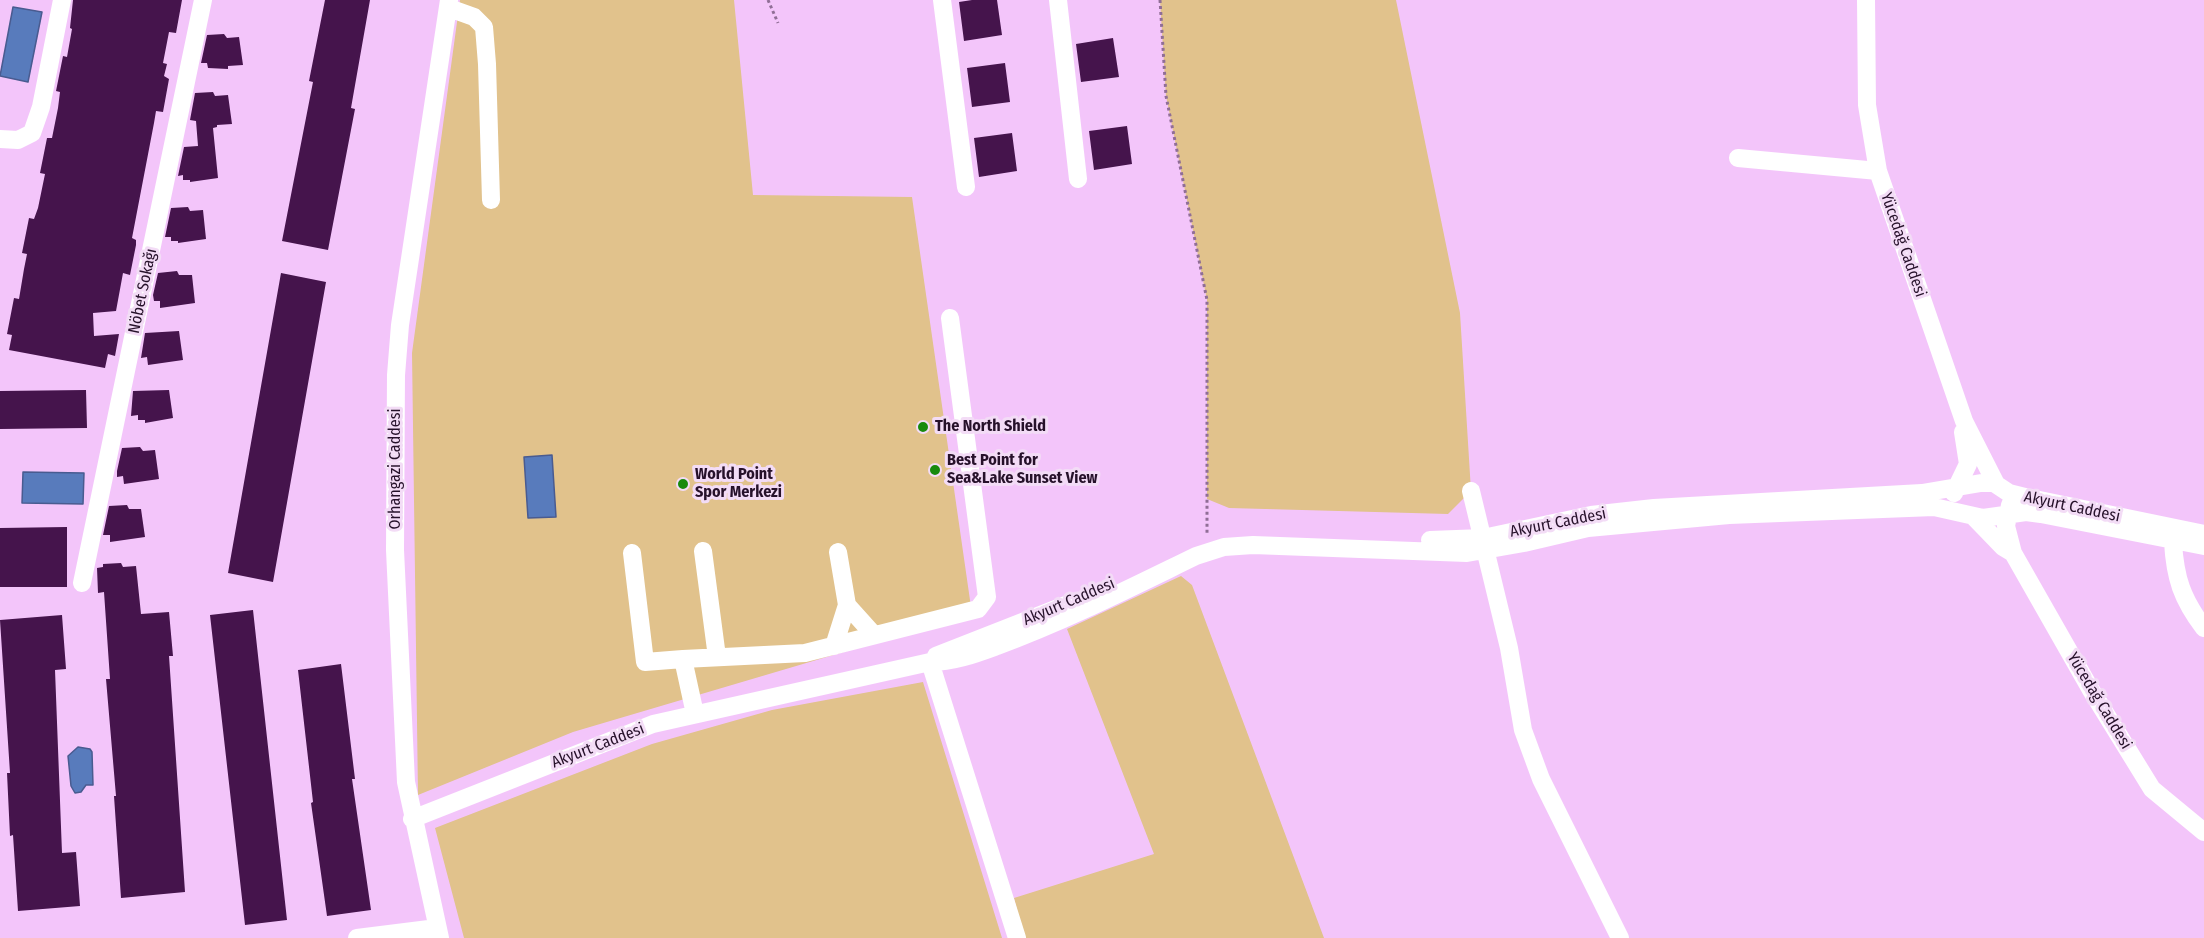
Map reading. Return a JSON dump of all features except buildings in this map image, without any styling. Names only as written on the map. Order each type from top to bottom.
[{"type":"street","points":[[0,139],[18,140],[32,133],[41,107],[62,0]]},
{"type":"street","name":"Nöbet Sokağı","points":[[82,583],[203,0]]},
{"type":"street","points":[[942,0],[966,187]]},
{"type":"street","points":[[1058,0],[1078,179]]},
{"type":"street","name":"Yücedağ Caddesi","points":[[1866,0],[1867,105],[1878,171],[1964,421]]},
{"type":"street","points":[[449,4],[474,17],[484,27],[491,200]]},
{"type":"street","name":"Orhangazi Caddesi","points":[[438,933],[412,819],[406,782],[399,684],[395,550],[396,375],[404,302],[449,4]]},
{"type":"street","points":[[1738,158],[1878,171]]},
{"type":"street","points":[[632,553],[645,662],[805,653],[978,609],[987,597],[950,318]]},
{"type":"street","points":[[1964,421],[1963,432],[1968,464],[1953,499],[2003,547],[2013,553]]},
{"type":"street","points":[[1964,421],[2002,489],[2007,514],[2006,526],[2013,553]]},
{"type":"street","name":"Akyurt Caddesi","points":[[412,819],[653,724],[930,662],[948,662],[1028,635],[1209,550],[1253,545],[1448,553],[1591,515],[1654,507],[1922,493],[1946,490],[1960,485],[2002,489],[2204,534]]},
{"type":"street","points":[[1471,491],[1509,648],[1523,730],[1541,779],[1620,938]]},
{"type":"street","name":"Akyurt Caddesi","points":[[930,662],[940,653],[1085,597],[1207,540],[1227,536],[1277,534],[1484,544],[1630,523],[1729,515],[1934,507],[1983,518],[2007,514],[2041,514],[2173,542],[2204,546]]},
{"type":"street","points":[[2173,542],[2174,573],[2192,612],[2204,628]]},
{"type":"street","points":[[703,551],[717,657]]},
{"type":"street","points":[[834,646],[847,605],[838,552]]},
{"type":"street","name":"Yücedağ Caddesi","points":[[2013,553],[2152,789],[2204,832]]},
{"type":"street","points":[[847,605],[874,635]]},
{"type":"street","points":[[683,659],[694,714]]},
{"type":"street","points":[[930,662],[1017,938]]},
{"type":"street","points":[[357,938],[438,933]]},
{"type":"path","points":[[768,0],[777,24]]},
{"type":"path","points":[[1160,0],[1166,96],[1207,300],[1207,540]]},
{"type":"shaded area","name":"World Point Spor Merkezi","points":[[460,0],[734,0],[753,195],[912,197],[972,614],[573,732],[418,795],[412,353]]},
{"type":"shaded area","points":[[1160,0],[1396,0],[1460,313],[1471,491],[1448,514],[1229,508],[1207,499],[1207,300],[1166,96]]},
{"type":"shaded area","points":[[1181,576],[1192,585],[1324,938],[1024,938],[1014,898],[1154,854],[1067,629]]},
{"type":"shaded area","points":[[923,682],[1002,938],[464,938],[435,828],[652,744],[772,710]]},
{"type":"water","points":[[13,7],[42,12],[28,82],[0,76]]},
{"type":"water","points":[[552,455],[556,517],[528,518],[524,457]]},
{"type":"water","points":[[23,472],[84,473],[83,504],[22,503]]},
{"type":"water","points":[[78,747],[90,749],[92,752],[93,785],[86,785],[81,792],[75,793],[71,786],[68,756]]},
{"type":"place","name":"The North Shield","points":[[923,427]]},
{"type":"place","name":"Best Point for Sea&Lake Sunset View","points":[[935,470]]},
{"type":"place","name":"World Point Spor Merkezi","points":[[683,484]]}]
